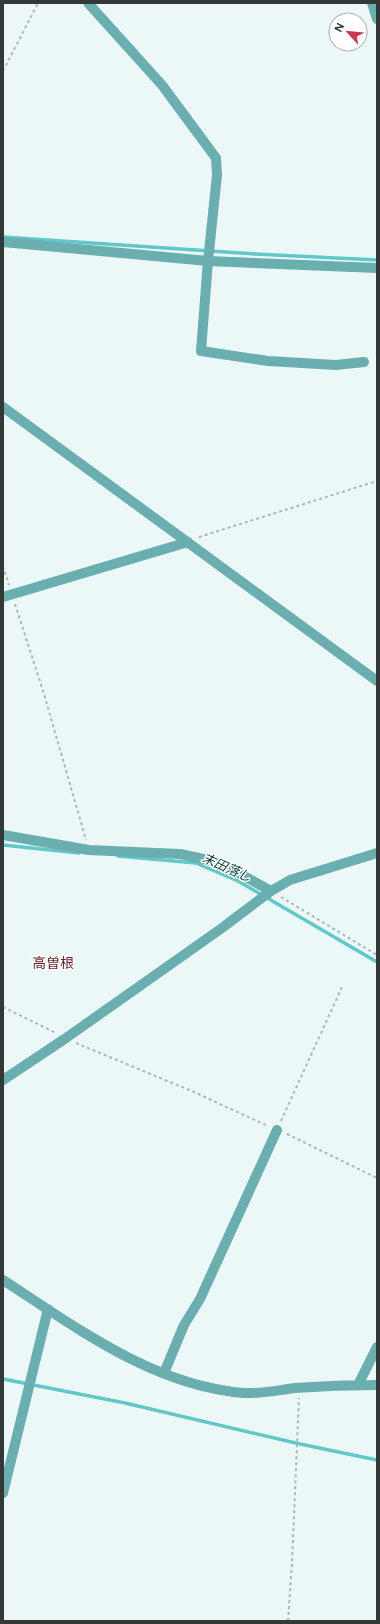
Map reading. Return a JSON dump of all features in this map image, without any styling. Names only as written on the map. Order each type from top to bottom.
[{"type":"street","points":[[88,3],[162,85],[216,158],[217,174],[208,254],[201,351],[268,361],[336,366],[364,362]]},
{"type":"street","points":[[372,3],[377,18]]},
{"type":"street","points":[[3,242],[208,254],[377,268]]},
{"type":"street","points":[[3,407],[377,681]]},
{"type":"street","points":[[7,595],[188,542]]},
{"type":"street","points":[[3,835],[89,850],[180,854],[213,861],[236,871],[271,891]]},
{"type":"street","points":[[3,1080],[66,1038],[222,928],[271,891],[290,880],[377,853]]},
{"type":"street","points":[[164,1373],[184,1325],[200,1299],[277,1130]]},
{"type":"street","points":[[3,1280],[113,1350],[164,1373],[204,1386],[245,1393],[300,1388],[377,1385]]},
{"type":"street","points":[[3,1493],[48,1309]]},
{"type":"street","points":[[358,1385],[377,1347]]},
{"type":"path","points":[[3,71],[38,3]]},
{"type":"path","points":[[188,542],[207,534],[377,481]]},
{"type":"path","points":[[3,566],[7,595],[46,701],[89,850]]},
{"type":"path","points":[[271,891],[377,955]]},
{"type":"path","points":[[277,1130],[342,987]]},
{"type":"path","points":[[3,1007],[66,1038],[194,1092],[377,1178]]},
{"type":"path","points":[[288,1621],[300,1388]]},
{"type":"waterway","points":[[3,237],[255,254],[377,260]]},
{"type":"waterway","name":"末田落し","points":[[3,845],[79,853]]},
{"type":"waterway","name":"末田落し","points":[[118,856],[196,863],[238,881],[377,962]]},
{"type":"waterway","points":[[3,1379],[125,1403],[300,1444],[377,1460]]},
{"type":"district","name":"高曽根","points":[[53,963]]}]
